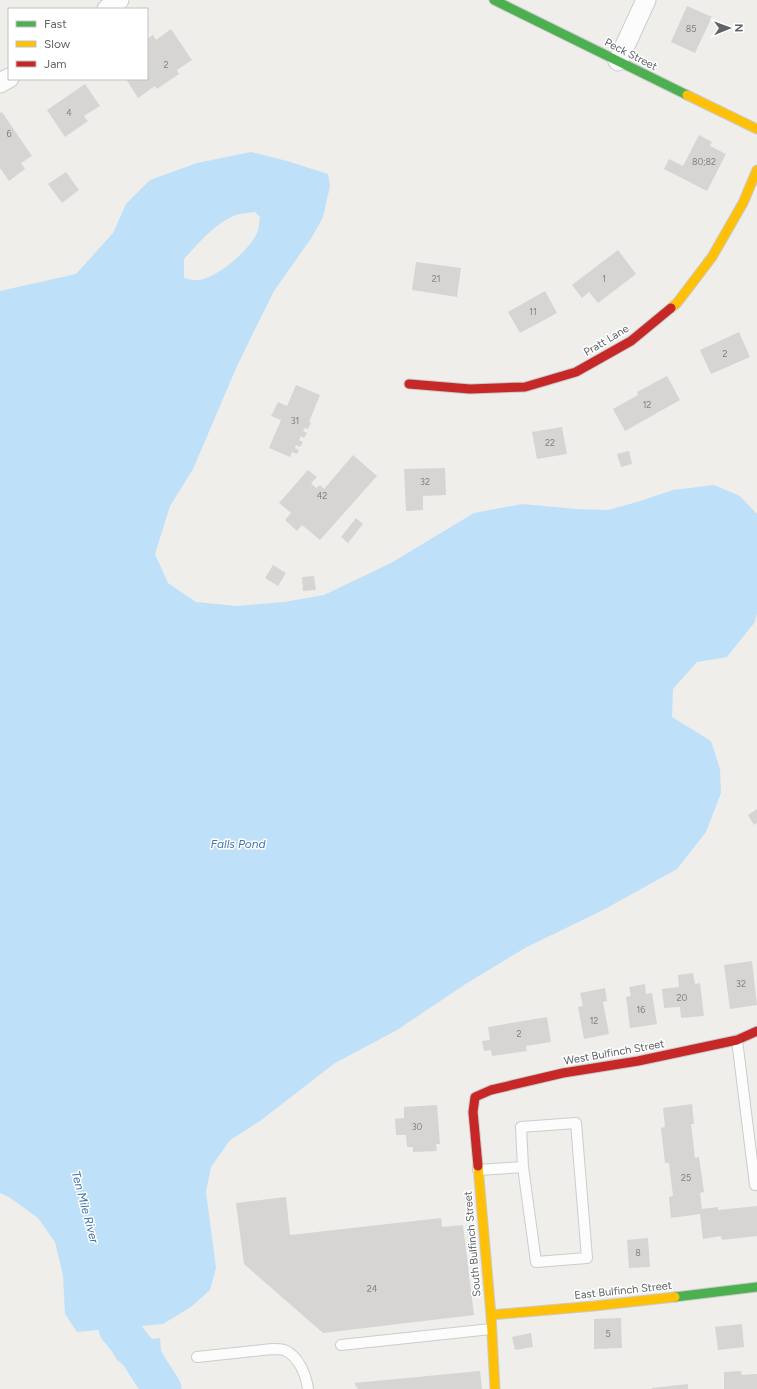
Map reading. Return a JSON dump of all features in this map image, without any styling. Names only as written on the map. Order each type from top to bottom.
[{"type":"street","points":[[108,8],[119,0]]},
{"type":"street","name":"Peck Street","points":[[494,0],[757,129]]},
{"type":"street","points":[[618,61],[646,0]]},
{"type":"street","name":"Pratt Lane","points":[[409,384],[470,389],[524,387],[576,372],[631,341],[677,302],[712,257],[743,203],[757,170]]},
{"type":"street","name":"West Bulfinch Street","points":[[474,1097],[490,1090],[563,1073],[638,1061],[737,1040],[757,1031]]},
{"type":"street","name":"South Bulfinch Street","points":[[474,1097],[473,1112],[491,1315],[495,1389]]},
{"type":"street","name":"East Bulfinch Street","points":[[491,1315],[594,1306],[757,1287]]},
{"type":"lane","points":[[737,1040],[755,1185]]},
{"type":"lane","points":[[576,1123],[587,1258],[536,1262],[523,1167],[521,1127],[576,1123]]},
{"type":"lane","points":[[478,1170],[523,1167]]},
{"type":"lane","points":[[341,1345],[492,1329]]},
{"type":"lane","points":[[197,1357],[272,1349],[284,1350],[292,1355],[298,1362],[307,1378],[308,1389]]},
{"type":"water","name":"Falls Pond","points":[[251,152],[287,161],[328,174],[330,186],[323,217],[312,237],[274,291],[237,366],[193,469],[170,506],[155,554],[168,583],[196,602],[236,606],[284,602],[324,595],[391,563],[474,513],[522,504],[608,510],[673,490],[714,485],[740,496],[757,514],[757,613],[755,622],[727,657],[697,662],[673,689],[672,717],[711,741],[720,769],[721,793],[706,832],[677,869],[605,909],[525,948],[464,985],[397,1030],[335,1063],[260,1121],[230,1140],[211,1167],[206,1192],[216,1268],[210,1290],[191,1307],[163,1324],[77,1332],[65,1314],[63,1275],[55,1242],[38,1218],[9,1197],[0,1193],[0,291],[76,274],[113,233],[126,204],[150,180],[197,163]],"holes":[[[255,212],[260,217],[257,233],[252,242],[232,262],[216,274],[207,278],[198,280],[184,278],[184,259],[214,228],[238,214]]]},
{"type":"water","points":[[160,1338],[161,1350],[177,1389],[150,1389],[145,1381],[117,1360],[108,1344]]},
{"type":"building","points":[[687,6],[712,17],[695,53],[671,42]]},
{"type":"building","points":[[171,29],[192,60],[177,70],[179,74],[157,89],[155,86],[138,98],[127,80],[148,80],[148,38],[153,35],[156,40]]},
{"type":"building","points":[[85,84],[100,106],[84,116],[88,121],[65,137],[47,110]]},
{"type":"building","points":[[2,112],[32,156],[21,163],[25,169],[9,181],[0,168],[0,113]]},
{"type":"building","points":[[699,135],[712,142],[710,146],[726,154],[707,191],[664,169],[669,159],[683,166]]},
{"type":"building","points":[[66,172],[79,190],[62,203],[48,184]]},
{"type":"building","points":[[618,250],[636,274],[598,303],[589,292],[582,298],[572,285]]},
{"type":"building","points":[[416,262],[461,268],[457,297],[412,290]]},
{"type":"building","points":[[545,291],[557,313],[520,333],[508,312]]},
{"type":"building","points":[[739,332],[750,357],[711,374],[700,350]]},
{"type":"building","points":[[667,376],[680,400],[625,431],[613,409],[638,395],[637,392]]},
{"type":"building","points":[[296,385],[320,395],[309,422],[311,423],[308,429],[305,428],[303,431],[307,433],[304,438],[301,436],[299,440],[303,442],[300,447],[296,445],[295,448],[299,450],[297,454],[292,452],[290,457],[269,448],[281,420],[271,416],[278,402],[287,406]]},
{"type":"building","points":[[562,427],[567,454],[537,459],[532,432]]},
{"type":"building","points":[[629,451],[632,464],[621,467],[617,454]]},
{"type":"building","points":[[353,455],[377,476],[320,540],[302,525],[297,531],[285,520],[291,513],[279,503],[308,470],[317,477],[311,483],[316,488],[320,485],[324,489]]},
{"type":"building","points":[[445,468],[446,495],[423,496],[423,510],[406,511],[404,469]]},
{"type":"building","points":[[356,518],[363,524],[348,543],[341,537]]},
{"type":"building","points":[[273,565],[286,573],[278,586],[265,578]]},
{"type":"building","points":[[314,576],[316,590],[303,591],[302,577]]},
{"type":"building","points":[[757,809],[757,823],[754,825],[748,815]]},
{"type":"building","points":[[752,961],[757,1005],[730,1009],[724,965]]},
{"type":"building","points":[[693,973],[695,984],[700,983],[704,1016],[681,1018],[680,1007],[664,1008],[662,989],[679,987],[678,975]]},
{"type":"building","points":[[645,984],[646,994],[652,993],[657,1024],[630,1028],[626,997],[631,996],[629,987]]},
{"type":"building","points":[[605,988],[607,1001],[603,1002],[609,1034],[584,1039],[578,1007],[583,1006],[580,993]]},
{"type":"building","points":[[547,1017],[551,1042],[526,1046],[527,1051],[492,1056],[491,1050],[484,1051],[482,1041],[490,1040],[488,1027]]},
{"type":"building","points":[[692,1104],[694,1124],[691,1124],[695,1158],[699,1157],[704,1192],[700,1193],[702,1209],[718,1207],[718,1210],[757,1206],[757,1236],[722,1240],[721,1236],[703,1239],[700,1214],[671,1218],[669,1197],[673,1196],[669,1163],[665,1163],[661,1128],[665,1127],[663,1108]]},
{"type":"building","points":[[437,1105],[440,1144],[436,1144],[437,1151],[413,1152],[413,1147],[407,1147],[406,1135],[396,1135],[395,1119],[404,1118],[404,1107]]},
{"type":"building","points":[[286,1197],[290,1235],[441,1218],[442,1227],[463,1225],[474,1315],[323,1333],[244,1264],[236,1203]]},
{"type":"building","points":[[648,1238],[650,1267],[629,1268],[627,1240]]},
{"type":"building","points":[[621,1318],[622,1348],[594,1349],[594,1319]]},
{"type":"building","points":[[742,1324],[744,1347],[718,1350],[715,1327]]},
{"type":"building","points":[[531,1333],[533,1347],[515,1350],[512,1337]]},
{"type":"building","points":[[480,1371],[482,1389],[358,1389],[354,1383]]},
{"type":"building","points":[[741,1371],[742,1375],[757,1374],[757,1389],[724,1389],[724,1372]]},
{"type":"building","points":[[688,1384],[688,1389],[652,1389],[652,1388]]},
{"type":"waterway","name":"Ten Mile River","points":[[104,1276],[118,1328],[140,1355],[162,1389]]},
{"type":"traffic: fast","points":[[494,0],[687,95]]},
{"type":"traffic: fast","points":[[675,1297],[757,1287]]},
{"type":"traffic: slow","points":[[687,95],[757,129]]},
{"type":"traffic: slow","points":[[671,308],[677,303],[712,257],[743,203],[757,170]]},
{"type":"traffic: slow","points":[[478,1166],[491,1315],[495,1389]]},
{"type":"traffic: slow","points":[[491,1315],[675,1297]]},
{"type":"traffic: jam","points":[[409,384],[470,389],[525,387],[576,372],[631,341],[671,308]]},
{"type":"traffic: jam","points":[[478,1166],[473,1112],[475,1097],[491,1090],[563,1073],[638,1061],[737,1040],[757,1031]]}]
